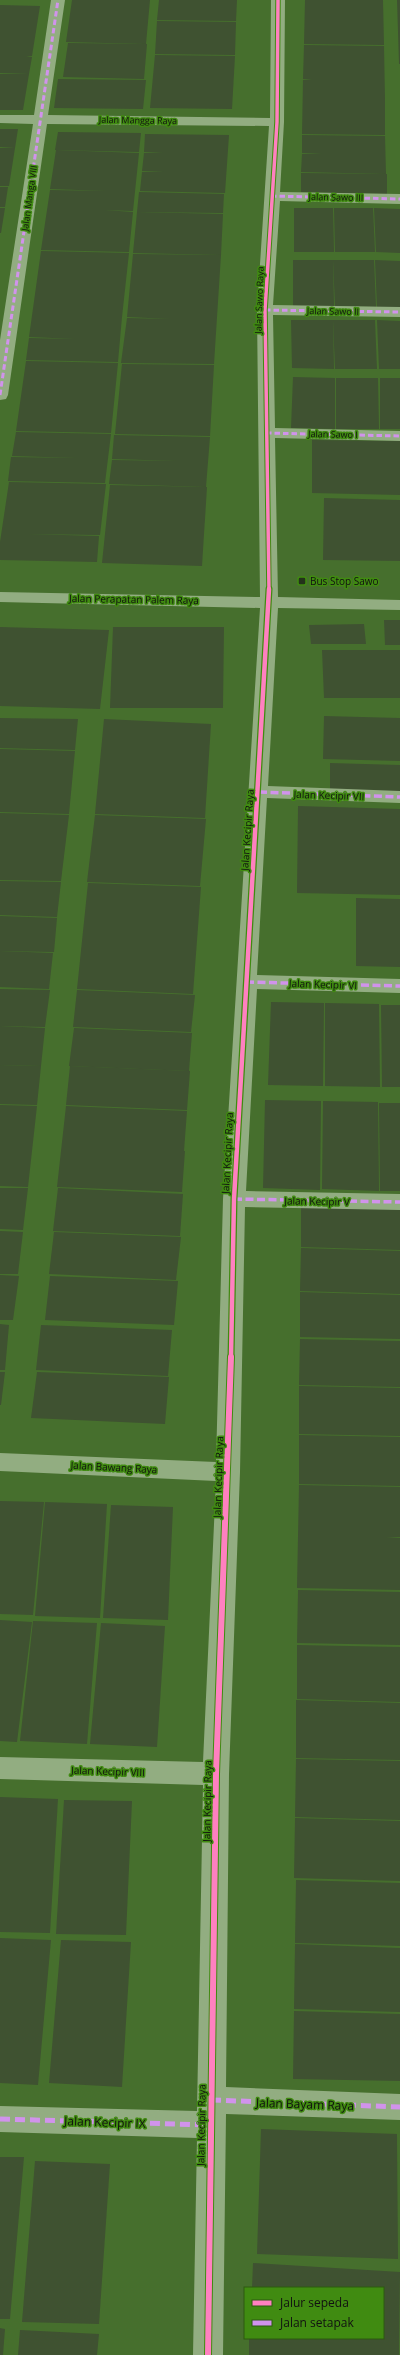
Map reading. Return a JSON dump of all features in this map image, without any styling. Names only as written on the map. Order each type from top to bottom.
[{"type":"street","name":"Jalan Manga VIII","points":[[0,395],[58,0]]},
{"type":"street","name":"Jalan Sawo Raya","points":[[269,601],[265,310],[271,196],[277,122],[278,0]]},
{"type":"street","name":"Jalan Mangga Raya","points":[[0,119],[277,122]]},
{"type":"street","name":"Jalan Sawo III","points":[[271,196],[400,199]]},
{"type":"street","name":"Jalan Sawo II","points":[[265,310],[400,312]]},
{"type":"street","name":"Jalan Sawo I","points":[[266,433],[400,436]]},
{"type":"street","name":"Jalan Perapatan Palem Raya","points":[[0,597],[269,601],[400,605]]},
{"type":"street","name":"Jalan Kecipir Raya","points":[[208,2355],[210,2113],[216,1774],[228,1472],[234,1200],[269,601]]},
{"type":"street","name":"Jalan Kecipir VII","points":[[259,792],[400,797]]},
{"type":"street","name":"Jalan Kecipir VI","points":[[246,982],[400,986]]},
{"type":"street","name":"Jalan Kecipir V","points":[[234,1200],[400,1202]]},
{"type":"street","name":"Jalan Bawang Raya","points":[[0,1462],[228,1472]]},
{"type":"street","name":"Jalan Kecipir VIII","points":[[0,1768],[216,1774]]},
{"type":"street","name":"Jalan Bayam Raya","points":[[210,2113],[400,2107]]},
{"type":"street","name":"Jalan Kecipir IX","points":[[0,2119],[210,2113]]},
{"type":"building","points":[[72,0],[150,0],[146,44],[66,42]]},
{"type":"building","points":[[159,0],[237,0],[236,21],[157,20]]},
{"type":"building","points":[[305,0],[383,0],[384,45],[304,44]]},
{"type":"building","points":[[397,0],[400,0],[400,64],[399,64]]},
{"type":"building","points":[[0,5],[40,6],[32,56],[26,56],[32,57],[29,74],[0,73]]},
{"type":"building","points":[[157,21],[236,22],[235,55],[155,54]]},
{"type":"building","points":[[68,43],[147,44],[144,79],[63,77]]},
{"type":"building","points":[[304,45],[384,46],[385,135],[302,134],[303,80],[312,80],[303,79]]},
{"type":"building","points":[[155,55],[235,56],[232,109],[150,108]]},
{"type":"building","points":[[0,74],[29,74],[23,110],[0,110]]},
{"type":"building","points":[[58,79],[146,80],[143,109],[54,108]]},
{"type":"building","points":[[0,129],[18,129],[15,148],[0,147]]},
{"type":"building","points":[[58,132],[141,133],[139,152],[55,150]]},
{"type":"building","points":[[145,134],[229,135],[225,193],[140,191],[142,172],[164,172],[142,171],[144,153],[163,153],[144,152]]},
{"type":"building","points":[[302,135],[385,136],[386,174],[301,172],[302,154],[322,154],[302,153]]},
{"type":"building","points":[[0,148],[15,148],[12,167],[0,167]]},
{"type":"building","points":[[56,150],[139,153],[133,211],[104,210],[133,212],[129,252],[41,250],[50,190],[107,191],[50,189]]},
{"type":"building","points":[[0,167],[12,167],[9,186],[0,186]]},
{"type":"building","points":[[301,173],[387,174],[387,194],[301,192]]},
{"type":"building","points":[[0,187],[8,187],[5,207],[0,207]]},
{"type":"building","points":[[139,192],[224,194],[223,213],[137,212]]},
{"type":"building","points":[[0,208],[5,208],[1,233],[0,233]]},
{"type":"building","points":[[294,208],[333,208],[334,252],[294,252]]},
{"type":"building","points":[[334,208],[373,208],[375,252],[335,252]]},
{"type":"building","points":[[374,208],[400,209],[400,253],[376,252]]},
{"type":"building","points":[[137,212],[223,214],[221,255],[133,253]]},
{"type":"building","points":[[41,251],[129,253],[118,362],[26,360],[29,338],[76,339],[29,337]]},
{"type":"building","points":[[133,254],[221,255],[214,364],[121,363],[127,318],[171,319],[127,317]]},
{"type":"building","points":[[293,260],[333,260],[334,306],[293,306]]},
{"type":"building","points":[[333,260],[374,260],[376,307],[335,306]]},
{"type":"building","points":[[375,260],[400,261],[400,307],[377,307]]},
{"type":"building","points":[[291,320],[333,320],[334,369],[292,368]]},
{"type":"building","points":[[333,320],[375,320],[377,369],[335,369]]},
{"type":"building","points":[[377,320],[400,321],[400,369],[379,369]]},
{"type":"building","points":[[26,361],[118,363],[111,433],[16,431]]},
{"type":"building","points":[[122,364],[214,365],[210,436],[115,434]]},
{"type":"building","points":[[293,377],[335,378],[335,429],[291,428]]},
{"type":"building","points":[[336,378],[378,378],[379,429],[336,429]]},
{"type":"building","points":[[380,378],[400,378],[400,429],[380,429]]},
{"type":"building","points":[[16,432],[111,434],[105,483],[8,481],[11,457],[79,458],[12,456]]},
{"type":"building","points":[[114,435],[210,437],[206,487],[109,484],[112,460],[178,461],[112,459]]},
{"type":"building","points":[[312,440],[400,441],[400,495],[312,493]]},
{"type":"building","points":[[9,482],[106,484],[100,535],[26,534],[99,536],[97,562],[0,560],[0,542]]},
{"type":"building","points":[[110,485],[207,487],[202,566],[102,563]]},
{"type":"building","points":[[324,498],[400,500],[400,561],[323,560]]},
{"type":"building","points":[[384,620],[400,620],[400,645],[385,645]]},
{"type":"building","points":[[364,624],[366,644],[311,644],[309,625]]},
{"type":"building","points":[[0,627],[109,630],[100,709],[0,706]]},
{"type":"building","points":[[113,627],[224,627],[223,708],[110,708]]},
{"type":"building","points":[[322,650],[400,650],[400,698],[324,698]]},
{"type":"building","points":[[324,716],[400,718],[400,761],[323,759]]},
{"type":"building","points":[[0,718],[78,719],[75,750],[0,748]]},
{"type":"building","points":[[104,719],[211,724],[205,818],[95,814]]},
{"type":"building","points":[[0,749],[75,751],[69,814],[0,812]]},
{"type":"building","points":[[330,763],[400,765],[400,792],[330,790]]},
{"type":"building","points":[[298,806],[400,809],[400,895],[297,893]]},
{"type":"building","points":[[0,813],[69,815],[61,881],[0,880]]},
{"type":"building","points":[[95,815],[206,819],[200,886],[87,882]]},
{"type":"building","points":[[0,881],[61,882],[57,917],[0,915]]},
{"type":"building","points":[[88,883],[201,887],[193,994],[77,989]]},
{"type":"building","points":[[356,898],[400,899],[400,967],[356,966]]},
{"type":"building","points":[[0,916],[57,918],[54,952],[0,951]]},
{"type":"building","points":[[0,951],[53,953],[49,989],[0,987]]},
{"type":"building","points":[[0,989],[50,990],[45,1027],[0,1026]]},
{"type":"building","points":[[77,990],[195,995],[191,1032],[73,1027]]},
{"type":"building","points":[[271,1002],[324,1003],[323,1086],[268,1085]]},
{"type":"building","points":[[325,1003],[379,1004],[380,1087],[325,1086]]},
{"type":"building","points":[[381,1005],[400,1005],[400,1087],[382,1087]]},
{"type":"building","points":[[0,1026],[45,1028],[41,1066],[0,1065]]},
{"type":"building","points":[[74,1028],[192,1033],[189,1071],[69,1066]]},
{"type":"building","points":[[0,1065],[41,1066],[37,1105],[0,1104]]},
{"type":"building","points":[[70,1066],[190,1071],[187,1110],[66,1105]]},
{"type":"building","points":[[265,1100],[321,1101],[320,1190],[263,1188]]},
{"type":"building","points":[[323,1101],[378,1102],[379,1191],[322,1189]]},
{"type":"building","points":[[379,1103],[400,1103],[400,1191],[380,1191]]},
{"type":"building","points":[[0,1105],[37,1106],[28,1187],[0,1186]]},
{"type":"building","points":[[66,1106],[187,1111],[182,1192],[57,1187]]},
{"type":"building","points":[[0,1188],[28,1188],[23,1230],[0,1229]]},
{"type":"building","points":[[58,1188],[183,1194],[180,1236],[53,1231]]},
{"type":"building","points":[[301,1205],[400,1207],[400,1250],[301,1247]]},
{"type":"building","points":[[0,1231],[23,1232],[18,1274],[0,1274]]},
{"type":"building","points":[[54,1232],[181,1237],[176,1280],[49,1274]]},
{"type":"building","points":[[301,1248],[400,1251],[400,1294],[300,1291]]},
{"type":"building","points":[[0,1275],[19,1276],[13,1320],[0,1320]]},
{"type":"building","points":[[50,1276],[178,1281],[174,1325],[45,1320]]},
{"type":"building","points":[[300,1292],[400,1295],[400,1339],[300,1337]]},
{"type":"building","points":[[0,1324],[9,1325],[5,1370],[0,1370]]},
{"type":"building","points":[[41,1325],[172,1330],[168,1376],[36,1370]]},
{"type":"building","points":[[300,1339],[400,1341],[400,1387],[299,1385]]},
{"type":"building","points":[[0,1372],[5,1372],[1,1405],[0,1405]]},
{"type":"building","points":[[37,1372],[169,1377],[165,1424],[31,1418]]},
{"type":"building","points":[[299,1386],[400,1388],[400,1436],[299,1434]]},
{"type":"building","points":[[299,1435],[400,1437],[400,1486],[299,1484]]},
{"type":"building","points":[[299,1485],[400,1487],[400,1537],[386,1538],[400,1538],[400,1590],[297,1588]]},
{"type":"building","points":[[0,1501],[44,1502],[33,1615],[0,1614]]},
{"type":"building","points":[[45,1502],[107,1504],[100,1618],[35,1616]]},
{"type":"building","points":[[111,1505],[173,1507],[168,1620],[103,1618]]},
{"type":"building","points":[[298,1590],[400,1592],[400,1645],[297,1643]]},
{"type":"building","points":[[0,1620],[32,1622],[17,1742],[0,1741]]},
{"type":"building","points":[[33,1621],[97,1623],[87,1744],[20,1741]]},
{"type":"building","points":[[101,1623],[165,1626],[157,1747],[90,1744]]},
{"type":"building","points":[[297,1645],[400,1647],[400,1702],[297,1699]]},
{"type":"building","points":[[296,1700],[400,1703],[400,1760],[296,1758]]},
{"type":"building","points":[[296,1759],[400,1761],[400,1820],[295,1817]]},
{"type":"building","points":[[0,1797],[58,1799],[50,1933],[0,1932]]},
{"type":"building","points":[[64,1800],[132,1801],[126,1935],[56,1934]]},
{"type":"building","points":[[295,1818],[400,1821],[400,1881],[294,1878]]},
{"type":"building","points":[[296,1880],[400,1883],[400,1946],[295,1943]]},
{"type":"building","points":[[0,1938],[51,1940],[38,2085],[0,2083]]},
{"type":"building","points":[[61,1940],[131,1942],[122,2087],[49,2083]]},
{"type":"building","points":[[295,1944],[400,1948],[400,2012],[294,2009]]},
{"type":"building","points":[[294,2011],[400,2014],[400,2081],[293,2079]]},
{"type":"building","points":[[261,2129],[397,2134],[398,2259],[257,2254]]},
{"type":"building","points":[[0,2157],[24,2157],[10,2319],[0,2319]]},
{"type":"building","points":[[35,2161],[110,2164],[99,2324],[22,2322]]},
{"type":"building","points":[[253,2263],[400,2272],[399,2355],[249,2355],[249,2339],[384,2339],[384,2287],[252,2287]]},
{"type":"building","points":[[0,2328],[5,2329],[3,2355],[0,2355]]},
{"type":"building","points":[[20,2330],[99,2334],[97,2355],[18,2355]]},
{"type":"marked path","points":[[0,395],[58,0]]},
{"type":"marked path","points":[[271,196],[400,199]]},
{"type":"marked path","points":[[265,310],[400,312]]},
{"type":"marked path","points":[[266,433],[400,436]]},
{"type":"marked path","points":[[259,792],[400,797]]},
{"type":"marked path","points":[[246,982],[400,986]]},
{"type":"marked path","points":[[234,1199],[400,1202]]},
{"type":"marked path","points":[[211,2100],[400,2107]]},
{"type":"marked path","points":[[0,2119],[209,2125]]},
{"type":"cycle path","points":[[208,2355],[216,1774],[228,1472],[234,1199],[269,601],[265,310],[277,122],[278,0]]},
{"type":"place","name":"Bus Stop Sawo","points":[[302,581]]}]
